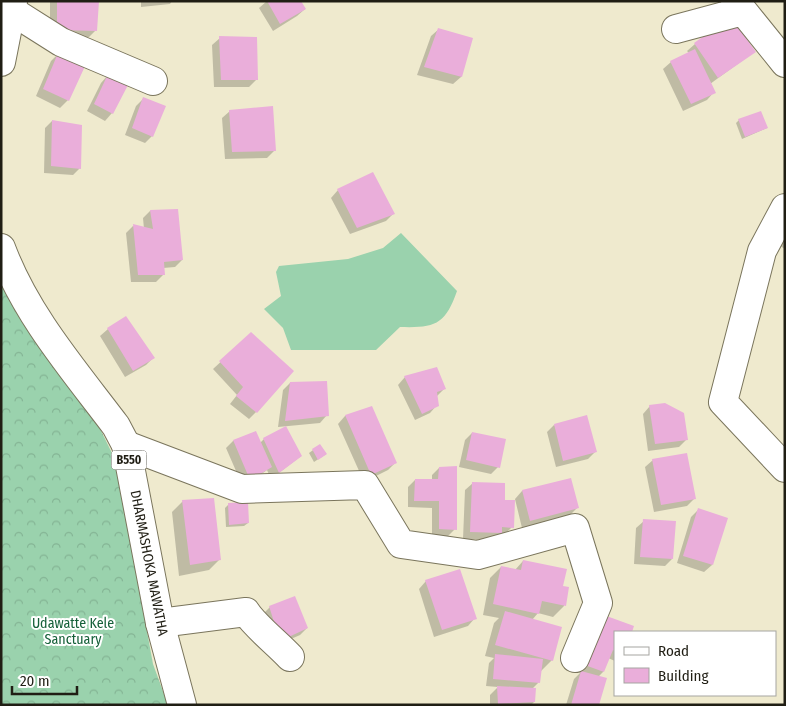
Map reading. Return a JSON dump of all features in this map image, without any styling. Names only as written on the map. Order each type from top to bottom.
[{"type":"street","points":[[1,62],[13,6],[61,42],[153,81]]},
{"type":"street","points":[[676,29],[739,6],[785,62]]},
{"type":"street","points":[[785,208],[762,250],[723,402],[785,468]]},
{"type":"street","name":"DHARMASHOKA MAWATHA","points":[[1,248],[11,275],[37,322],[116,426],[126,444],[160,623],[182,705]]},
{"type":"street","points":[[126,444],[242,489],[365,484],[401,544],[478,555],[576,528],[598,602],[575,658]]},
{"type":"street","points":[[160,623],[246,612],[252,621],[269,634],[290,657]]},
{"type":"green space","points":[[401,233],[457,291],[453,302],[443,318],[422,327],[400,327],[376,350],[291,350],[283,328],[264,309],[281,296],[276,272],[279,266],[348,259],[383,248]]},
{"type":"green space","name":"Udawatte Kele Sanctuary","points":[[1,248],[88,404],[129,488],[132,550],[153,664],[168,705],[1,705]]},
{"type":"building","points":[[57,1],[99,1],[97,31],[57,30]]},
{"type":"building","points":[[267,1],[301,1],[306,9],[280,24]]},
{"type":"building","points":[[731,17],[756,52],[718,78],[694,43]]},
{"type":"building","points":[[438,28],[473,38],[462,77],[424,67]]},
{"type":"building","points":[[219,36],[257,37],[258,80],[221,80]]},
{"type":"building","points":[[695,49],[716,93],[691,104],[670,61]]},
{"type":"building","points":[[58,53],[86,64],[69,101],[43,89]]},
{"type":"building","points":[[108,74],[128,85],[113,114],[94,104]]},
{"type":"building","points":[[143,97],[166,106],[153,137],[132,128]]},
{"type":"building","points":[[273,106],[276,151],[232,152],[229,110]]},
{"type":"building","points":[[761,111],[768,128],[745,137],[738,119]]},
{"type":"building","points":[[52,120],[82,125],[81,169],[51,166]]},
{"type":"building","points":[[373,172],[395,214],[357,228],[337,189]]},
{"type":"building","points":[[178,209],[183,260],[164,262],[165,275],[138,275],[133,224],[153,229],[150,210]]},
{"type":"building","points":[[126,316],[155,358],[133,371],[107,328]]},
{"type":"building","points":[[251,332],[294,371],[257,413],[236,396],[243,387],[219,361]]},
{"type":"building","points":[[437,367],[446,389],[437,392],[439,406],[422,414],[404,376]]},
{"type":"building","points":[[327,381],[329,416],[285,421],[290,382]]},
{"type":"building","points":[[665,403],[684,413],[688,440],[655,444],[649,405]]},
{"type":"building","points":[[372,406],[397,463],[371,475],[345,415]]},
{"type":"building","points":[[587,415],[597,452],[563,461],[554,424]]},
{"type":"building","points":[[286,426],[302,456],[279,473],[263,438]]},
{"type":"building","points":[[256,431],[272,467],[250,480],[233,440]]},
{"type":"building","points":[[472,432],[506,439],[500,468],[466,460]]},
{"type":"building","points":[[320,444],[327,454],[318,460],[312,449]]},
{"type":"building","points":[[687,453],[696,499],[661,505],[652,459]]},
{"type":"building","points":[[457,466],[457,530],[439,529],[439,501],[414,501],[415,479],[438,479],[439,467]]},
{"type":"building","points":[[571,478],[579,508],[530,521],[522,490]]},
{"type":"building","points":[[472,482],[505,483],[505,500],[515,500],[514,528],[502,527],[502,533],[470,532]]},
{"type":"building","points":[[214,498],[221,560],[190,565],[182,500]]},
{"type":"building","points":[[248,502],[249,523],[229,525],[228,503]]},
{"type":"building","points":[[698,508],[728,518],[713,565],[683,556]]},
{"type":"building","points":[[643,519],[676,521],[673,559],[640,557]]},
{"type":"building","points":[[523,560],[567,569],[563,586],[569,587],[566,606],[542,601],[539,614],[493,604],[501,566],[521,570]]},
{"type":"building","points":[[460,569],[477,619],[442,630],[425,580]]},
{"type":"building","points":[[295,596],[308,628],[280,641],[269,606]]},
{"type":"building","points":[[505,611],[562,627],[553,661],[495,645]]},
{"type":"building","points":[[601,614],[634,626],[632,631],[614,631],[614,650],[604,672],[582,664]]},
{"type":"building","points":[[495,654],[543,659],[540,683],[493,679]]},
{"type":"building","points":[[581,671],[607,678],[599,705],[571,705]]},
{"type":"building","points":[[497,686],[536,688],[535,702],[498,704]]}]
